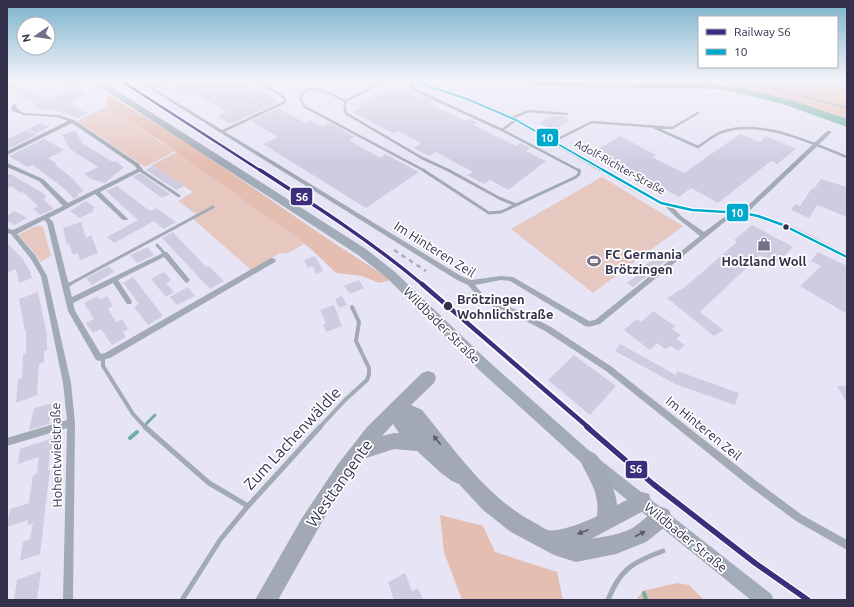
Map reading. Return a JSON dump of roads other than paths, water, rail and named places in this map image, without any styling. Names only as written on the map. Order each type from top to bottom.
[{"type":"highway","name":"Westtangente","points":[[266,600],[310,524],[358,452],[394,410],[428,378]]},
{"type":"highway","points":[[394,410],[402,424],[421,443],[447,467],[469,482]]},
{"type":"highway","points":[[394,410],[407,411],[416,415],[469,482],[490,503],[518,525],[561,548],[576,552],[585,552],[616,544],[640,535],[662,518]]},
{"type":"highway","points":[[358,452],[394,441],[421,443]]},
{"type":"highway","points":[[589,460],[607,494],[609,505],[606,521]]},
{"type":"highway","points":[[547,541],[580,534],[642,501]]},
{"type":"main road","name":"Wildbader Straße","points":[[140,108],[371,259],[408,290],[508,388],[589,460],[765,600]]},
{"type":"street","points":[[10,232],[46,218],[140,170],[137,165],[72,122],[58,116],[23,114],[13,108]]},
{"type":"street","name":"Im Hinteren Zeil","points":[[185,108],[459,278],[470,283],[484,300],[519,314],[548,329],[609,369],[752,483],[799,518],[847,545]]},
{"type":"street","name":"Adolf-Richter-Straße","points":[[489,108],[514,119],[636,190],[667,204],[692,210],[743,213],[772,220],[847,257]]},
{"type":"street","points":[[7,152],[72,122]]},
{"type":"street","points":[[470,283],[501,278],[511,279],[588,324],[598,322],[725,219],[743,213],[828,132]]},
{"type":"street","points":[[7,165],[42,180],[67,206]]},
{"type":"street","points":[[96,192],[125,219]]},
{"type":"street","name":"Adolf-Richter-Straße","points":[[667,204],[673,213],[687,221],[705,236]]},
{"type":"street","name":"Zum Lachenwäldle","points":[[46,218],[50,222],[72,311],[99,358],[102,358]]},
{"type":"street","name":"Hohentwielstraße","points":[[10,232],[32,257],[44,276],[67,383],[71,423],[68,600]]},
{"type":"street","points":[[69,302],[165,254],[186,280]]},
{"type":"street","points":[[102,358],[273,260]]},
{"type":"street","points":[[114,280],[129,302]]},
{"type":"street","points":[[7,442],[71,423]]},
{"type":"lane","points":[[223,131],[271,108]]},
{"type":"lane","points":[[308,108],[433,175],[489,213],[501,212],[576,177],[579,174],[580,170],[502,130],[455,108]]},
{"type":"lane","points":[[345,108],[345,111],[348,114],[371,130],[436,165],[455,173],[499,198],[516,205]]},
{"type":"lane","points":[[502,130],[514,119],[529,111],[567,114]]},
{"type":"lane","points":[[554,141],[592,122],[672,128],[698,113]]},
{"type":"lane","points":[[651,126],[698,147],[721,132],[750,128],[766,130],[847,157]]},
{"type":"lane","points":[[140,170],[179,196]]},
{"type":"lane","points":[[66,286],[212,207]]},
{"type":"lane","points":[[157,245],[165,254]]},
{"type":"lane","name":"Zum Lachenwäldle","points":[[102,358],[103,366],[134,414],[143,425],[209,483],[248,506],[309,438],[345,400],[367,380],[369,368],[356,341],[359,322],[352,307]]},
{"type":"lane","points":[[182,600],[220,540],[248,506]]},
{"type":"lane","points":[[608,600],[612,587],[619,574],[626,567],[663,551]]},
{"type":"waterway","points":[[805,108],[847,123]]},
{"type":"waterway","points":[[146,424],[155,415]]},
{"type":"waterway","points":[[130,438],[137,432]]},
{"type":"waterway","points":[[644,593],[646,600]]},
{"type":"railway","points":[[394,250],[426,271]]},
{"type":"rail line","name":"S6","points":[[164,108],[330,215],[394,260],[653,484],[755,563],[808,600]]},
{"type":"place","name":"Holzland Woll","points":[[764,244]]},
{"type":"place","name":"FC Germania Brötzingen","points":[[594,261]]},
{"type":"place","name":"Brötzingen Wohnlichstraße","points":[[448,306]]}]
